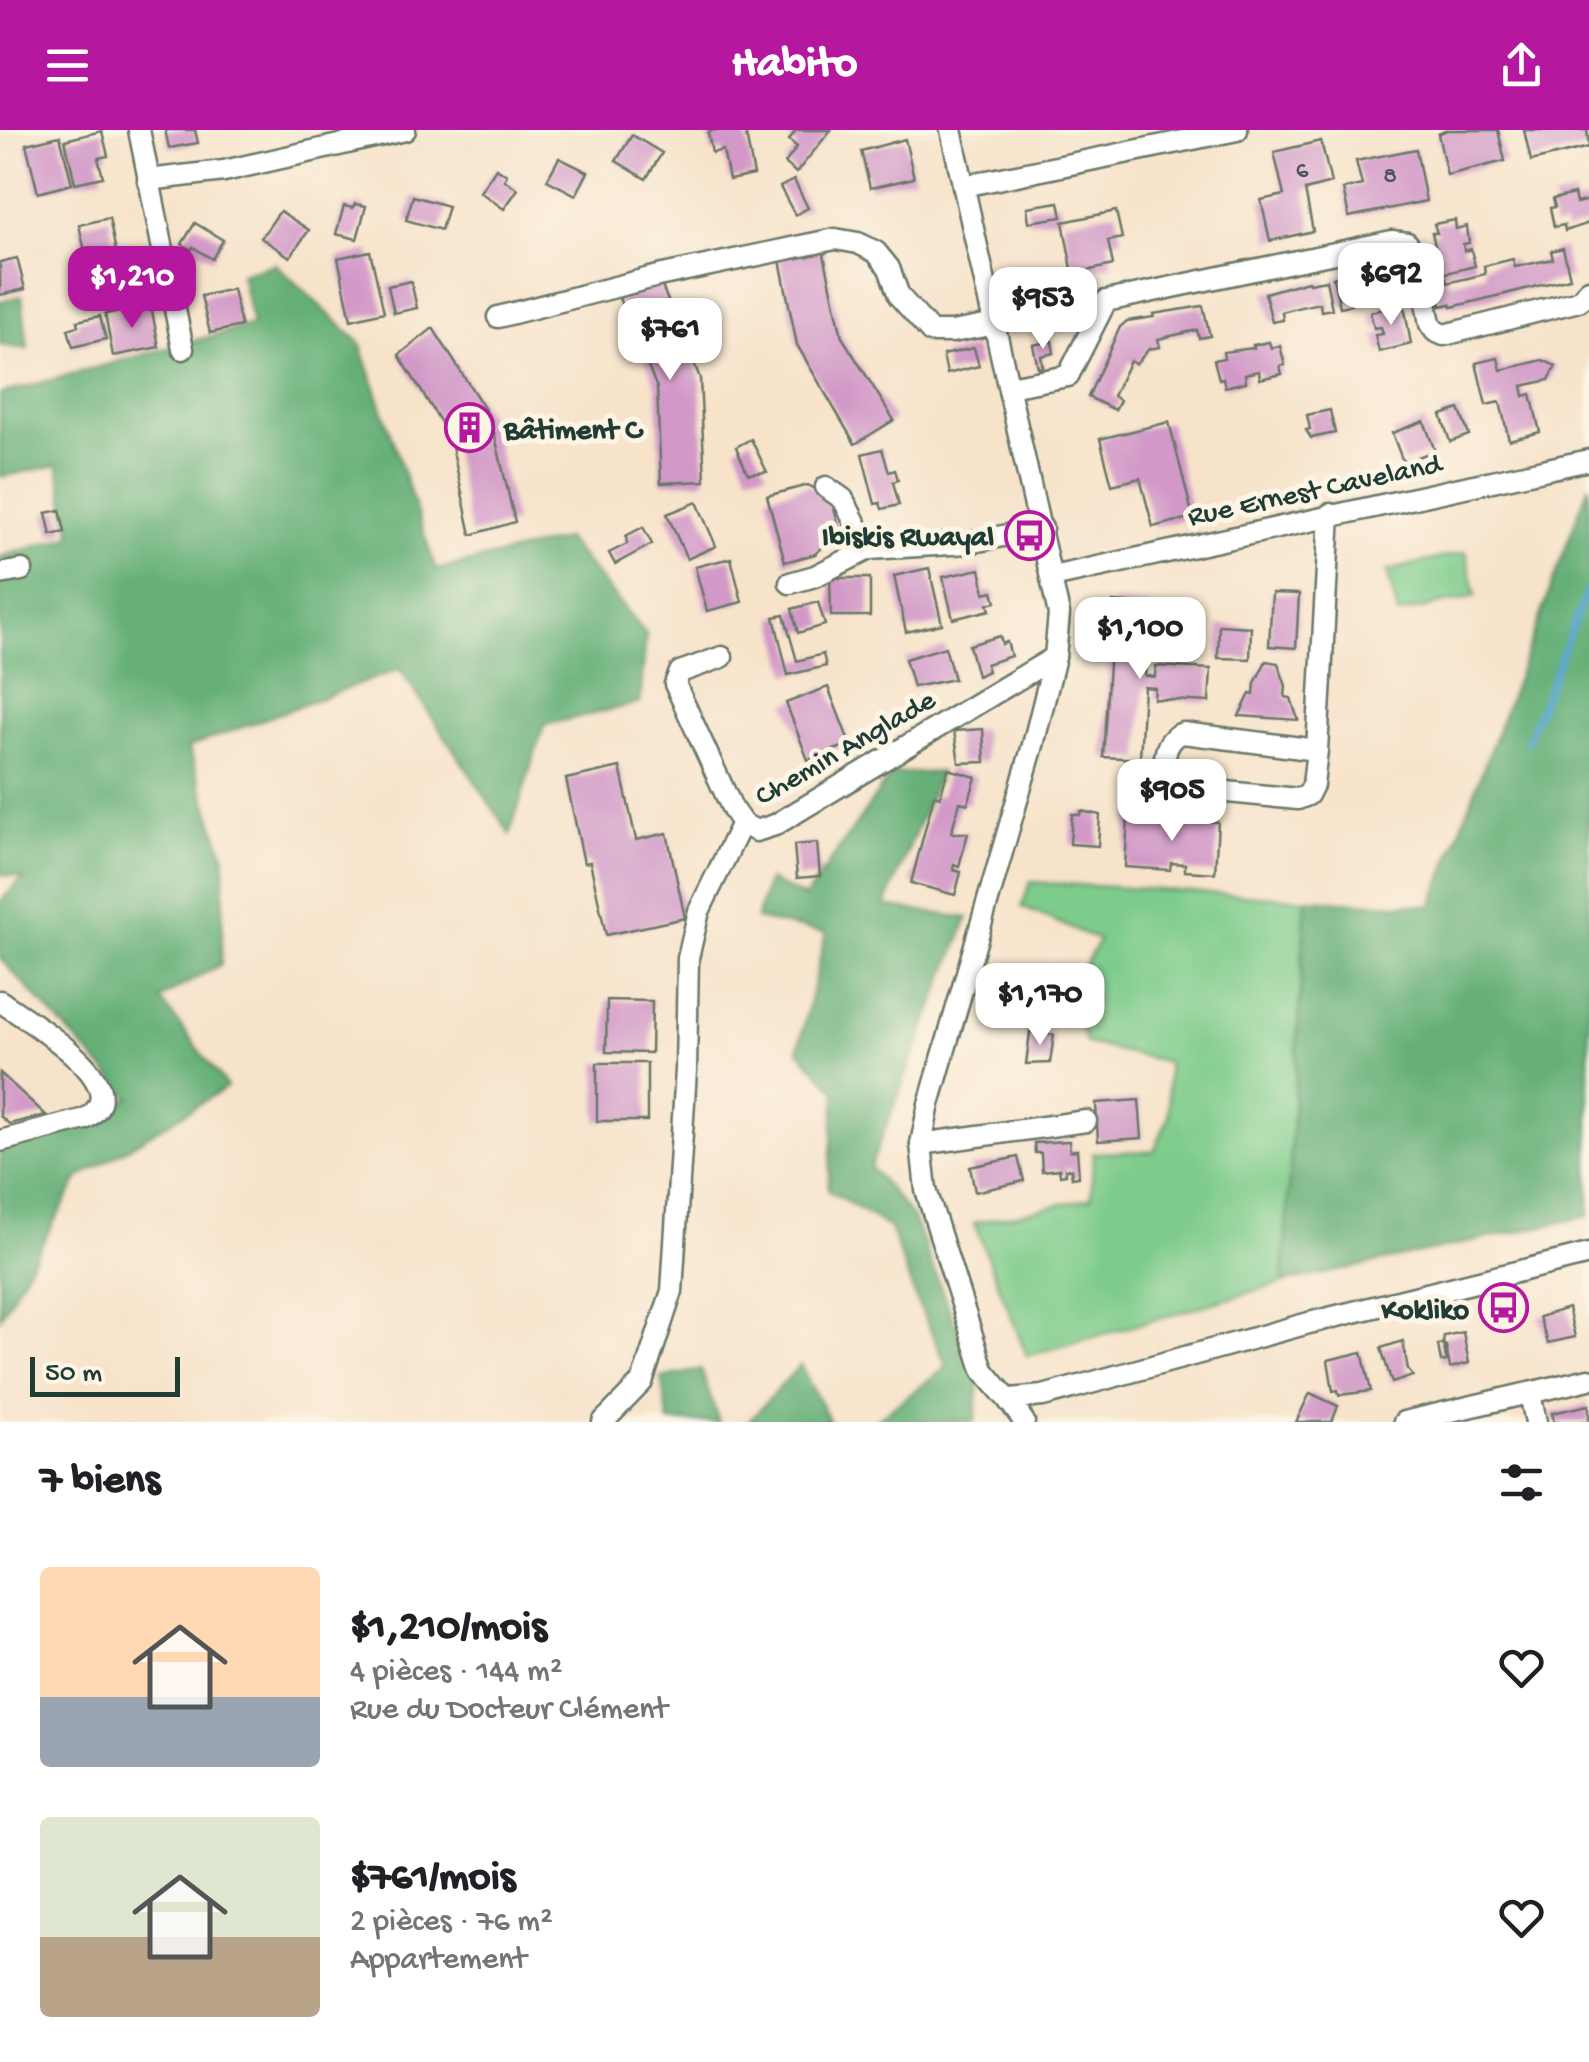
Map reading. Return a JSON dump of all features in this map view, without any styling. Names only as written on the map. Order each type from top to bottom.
[{"type":"street","points":[[139,130],[182,349]]},
{"type":"street","points":[[148,180],[224,171],[405,130]]},
{"type":"street","points":[[951,130],[1059,614],[1055,657],[929,1104],[922,1144],[926,1190],[983,1370],[1024,1422]]},
{"type":"street","points":[[964,186],[1237,130]]},
{"type":"street","points":[[498,317],[658,276],[836,239],[876,252],[889,268],[900,296],[932,332],[996,324]]},
{"type":"street","points":[[1009,387],[1068,376],[1106,301],[1392,241],[1407,243],[1418,258],[1430,324],[1444,336],[1579,301],[1589,290]]},
{"type":"street","name":"Rue Ernest Caveland","points":[[1052,576],[1589,460]]},
{"type":"street","points":[[826,487],[844,499],[869,549]]},
{"type":"street","points":[[1317,750],[1183,733],[1173,736],[1167,745],[1165,777],[1176,787],[1298,799],[1308,796],[1317,750],[1330,514]]},
{"type":"street","points":[[790,583],[815,576],[869,549],[968,543],[1042,528]]},
{"type":"street","points":[[0,574],[22,570]]},
{"type":"street","name":"Chemin Anglade","points":[[722,657],[680,672],[675,684],[733,810],[742,823],[756,831],[775,825],[1055,657]]},
{"type":"street","points":[[603,1422],[642,1382],[672,1291],[686,1070],[688,958],[698,911],[742,823]]},
{"type":"street","points":[[0,1001],[90,1069],[98,1084],[100,1100],[95,1114],[86,1120],[0,1141]]},
{"type":"street","points":[[922,1144],[1086,1122]]},
{"type":"street","points":[[1010,1400],[1043,1396],[1309,1323],[1589,1254]]},
{"type":"street","points":[[1404,1422],[1589,1379]]},
{"type":"street","points":[[1530,1394],[1536,1422]]},
{"type":"green space","points":[[275,264],[360,343],[436,570],[566,539],[646,634],[640,703],[544,725],[510,834],[400,669],[188,747],[225,858],[221,964],[160,999],[227,1087],[79,1178],[0,1317],[0,1152],[130,1098],[0,958],[0,902],[23,878],[0,874],[0,557],[72,536],[58,465],[0,477],[0,394],[252,325],[241,274]]},
{"type":"green space","points":[[22,296],[28,349],[0,345],[0,301]]},
{"type":"green space","points":[[1589,485],[1589,1216],[1283,1283],[1306,899],[1432,906]]},
{"type":"green space","points":[[1466,552],[1476,596],[1398,614],[1387,571]]},
{"type":"green space","points":[[940,772],[885,906],[968,918],[870,1167],[913,1218],[979,1384],[975,1422],[873,1422],[947,1367],[890,1228],[828,1190],[836,1091],[798,1050],[826,933],[756,919],[768,880],[805,898],[891,774]]},
{"type":"green space","points":[[1030,882],[1306,899],[1283,1283],[1027,1356],[974,1223],[1091,1198],[1093,1153],[1154,1151],[1169,1116],[1167,1062],[1086,1043],[1069,992],[1099,940],[1022,907]]},
{"type":"green space","points":[[800,1365],[830,1422],[748,1422]]},
{"type":"green space","points":[[701,1370],[719,1422],[669,1422],[661,1378]]},
{"type":"building","points":[[165,130],[195,130],[198,143],[169,148]]},
{"type":"building","points":[[745,130],[754,175],[729,180],[723,150],[712,153],[708,133]]},
{"type":"building","points":[[796,130],[831,130],[796,173],[785,163],[797,147],[789,140]]},
{"type":"building","points":[[1447,130],[1498,130],[1505,161],[1447,175],[1438,134]]},
{"type":"building","points":[[1524,130],[1587,130],[1589,147],[1531,161]]},
{"type":"building","points":[[102,131],[108,156],[98,158],[103,177],[75,183],[65,140]]},
{"type":"building","points":[[632,135],[662,153],[646,179],[616,161]]},
{"type":"building","points":[[60,136],[72,184],[38,193],[26,144]]},
{"type":"building","points":[[905,139],[914,178],[870,188],[861,151]]},
{"type":"building","points":[[1321,141],[1331,183],[1305,190],[1313,231],[1270,241],[1261,200],[1284,195],[1274,152]]},
{"type":"building","points":[[1416,149],[1426,201],[1349,217],[1343,189],[1362,185],[1356,161]]},
{"type":"building","points":[[559,158],[588,172],[576,195],[547,180]]},
{"type":"building","points":[[496,168],[507,175],[504,180],[518,189],[504,209],[480,192]]},
{"type":"building","points":[[794,180],[808,208],[795,215],[780,187]]},
{"type":"building","points":[[1574,194],[1576,203],[1589,200],[1589,223],[1565,231],[1564,225],[1554,227],[1550,208],[1555,207],[1553,199]]},
{"type":"building","points":[[413,196],[448,206],[441,230],[406,220]]},
{"type":"building","points":[[1059,202],[1062,217],[1029,222],[1027,207]]},
{"type":"building","points":[[355,204],[366,206],[357,239],[336,234],[344,206],[353,208]]},
{"type":"building","points":[[280,211],[309,230],[290,257],[261,238]]},
{"type":"building","points":[[1116,211],[1122,238],[1108,241],[1113,265],[1073,274],[1063,222]]},
{"type":"building","points":[[109,218],[119,266],[90,273],[79,225]]},
{"type":"building","points":[[1455,220],[1456,229],[1467,226],[1469,243],[1463,244],[1464,251],[1471,249],[1475,266],[1442,274],[1432,233],[1437,233],[1434,224]]},
{"type":"building","points":[[195,223],[223,240],[212,259],[182,244]]},
{"type":"building","points":[[822,245],[842,337],[894,420],[855,444],[797,345],[779,255]]},
{"type":"building","points":[[1563,248],[1570,278],[1452,307],[1441,306],[1434,277],[1445,275],[1447,283],[1485,274],[1484,266],[1513,259],[1515,267],[1553,259],[1551,251]]},
{"type":"building","points":[[370,251],[384,312],[351,320],[338,258]]},
{"type":"building","points":[[17,258],[25,289],[0,295],[0,262]]},
{"type":"building","points":[[1395,265],[1400,294],[1390,297],[1388,289],[1349,297],[1351,305],[1340,307],[1333,278]]},
{"type":"building","points":[[659,279],[700,378],[705,481],[661,483],[657,388],[619,298]]},
{"type":"building","points":[[1326,280],[1332,309],[1321,311],[1320,303],[1301,307],[1282,312],[1283,320],[1272,322],[1265,293]]},
{"type":"building","points":[[411,281],[417,308],[394,313],[388,286]]},
{"type":"building","points":[[233,289],[241,326],[210,333],[201,296]]},
{"type":"building","points":[[1404,305],[1411,344],[1379,352],[1375,335],[1383,334],[1381,327],[1374,328],[1370,312]]},
{"type":"building","points":[[151,306],[159,347],[113,356],[105,314]]},
{"type":"building","points":[[1203,306],[1210,336],[1199,338],[1197,330],[1158,339],[1160,347],[1149,349],[1136,364],[1130,361],[1113,396],[1120,400],[1115,410],[1088,397],[1120,327],[1127,321]]},
{"type":"building","points":[[100,316],[106,339],[73,347],[68,329],[78,326],[77,321]]},
{"type":"building","name":"Bâtiment C","points":[[433,328],[491,419],[515,522],[471,535],[450,437],[399,355]]},
{"type":"building","points":[[1052,341],[1054,353],[1041,356],[1043,367],[1038,368],[1033,345]]},
{"type":"building","points":[[1269,342],[1271,348],[1280,346],[1285,365],[1280,366],[1282,374],[1260,379],[1259,371],[1245,374],[1246,382],[1225,387],[1214,360],[1224,358],[1223,352]]},
{"type":"building","points":[[974,348],[979,366],[947,374],[943,355]]},
{"type":"building","points":[[1498,358],[1501,370],[1543,360],[1556,366],[1549,380],[1522,386],[1524,396],[1531,394],[1540,432],[1509,440],[1500,402],[1486,405],[1476,363]]},
{"type":"building","points":[[1459,409],[1469,435],[1450,442],[1441,415]]},
{"type":"building","points":[[1330,410],[1335,433],[1311,438],[1306,430],[1310,429],[1307,415]]},
{"type":"building","points":[[1424,421],[1435,451],[1403,462],[1392,433]]},
{"type":"building","points":[[1169,422],[1193,517],[1153,527],[1140,478],[1112,485],[1100,439]]},
{"type":"building","points":[[751,439],[767,472],[748,474],[736,447]]},
{"type":"building","points":[[882,449],[889,472],[895,470],[898,480],[893,482],[899,505],[882,509],[880,503],[875,504],[862,454]]},
{"type":"building","points":[[808,485],[831,497],[840,531],[815,554],[785,562],[767,496]]},
{"type":"building","points":[[697,502],[716,546],[687,559],[667,514]]},
{"type":"building","points":[[60,510],[65,532],[51,535],[46,513]]},
{"type":"building","points":[[643,527],[652,544],[615,564],[609,553],[627,544],[626,536]]},
{"type":"building","points":[[731,558],[742,602],[707,611],[695,567]]},
{"type":"building","points":[[929,568],[942,624],[906,632],[894,576]]},
{"type":"building","points":[[980,569],[985,593],[993,591],[996,602],[988,604],[990,610],[953,619],[943,577]]},
{"type":"building","points":[[830,578],[870,578],[870,616],[831,616]]},
{"type":"building","points":[[1272,593],[1299,594],[1296,648],[1269,646]]},
{"type":"building","points":[[818,602],[825,625],[798,633],[792,609]]},
{"type":"building","points":[[1113,602],[1149,605],[1145,676],[1155,677],[1156,666],[1211,669],[1209,702],[1154,699],[1155,688],[1144,687],[1140,759],[1103,757]]},
{"type":"building","points":[[784,615],[797,661],[823,654],[826,666],[788,675],[774,617]]},
{"type":"building","points":[[1219,625],[1251,627],[1250,659],[1218,658]]},
{"type":"building","points":[[1000,636],[1002,644],[1007,642],[1011,656],[986,664],[988,671],[977,676],[969,645]]},
{"type":"building","points":[[945,647],[954,679],[913,687],[905,659]]},
{"type":"building","points":[[1266,661],[1278,663],[1286,686],[1285,697],[1291,698],[1298,720],[1239,716],[1250,694],[1254,695],[1255,683]]},
{"type":"building","points":[[828,687],[850,744],[808,760],[786,703]]},
{"type":"building","points":[[983,729],[985,762],[959,763],[954,731]]},
{"type":"building","points":[[620,767],[636,840],[667,833],[685,918],[606,935],[590,862],[584,863],[566,779]]},
{"type":"building","points":[[948,769],[976,777],[968,804],[960,802],[951,833],[968,833],[959,866],[954,864],[953,870],[961,872],[955,895],[911,883],[934,795],[940,797]]},
{"type":"building","points":[[1081,811],[1100,815],[1098,846],[1070,844],[1072,814],[1080,815]]},
{"type":"building","points":[[1128,817],[1218,822],[1215,873],[1185,871],[1185,864],[1171,863],[1170,870],[1125,867]]},
{"type":"building","points":[[817,843],[820,876],[797,878],[794,845]]},
{"type":"building","points":[[607,1000],[652,1001],[651,1053],[606,1052]]},
{"type":"building","points":[[1030,1032],[1054,1035],[1050,1063],[1026,1064]]},
{"type":"building","points":[[597,1063],[647,1063],[647,1121],[597,1121]]},
{"type":"building","points":[[0,1073],[46,1115],[9,1124],[0,1116]]},
{"type":"building","points":[[1139,1100],[1142,1138],[1098,1141],[1096,1103]]},
{"type":"building","points":[[1069,1141],[1070,1151],[1077,1150],[1079,1177],[1072,1178],[1071,1169],[1060,1175],[1059,1169],[1042,1171],[1041,1153],[1035,1153],[1034,1143]]},
{"type":"building","points":[[1018,1157],[1024,1181],[975,1192],[970,1167]]},
{"type":"building","points":[[1568,1308],[1575,1337],[1548,1343],[1539,1317]]},
{"type":"building","points":[[1463,1332],[1469,1363],[1450,1368],[1444,1336]]},
{"type":"building","points":[[1403,1341],[1408,1370],[1413,1376],[1392,1383],[1381,1348]]},
{"type":"building","points":[[1443,1344],[1447,1361],[1441,1362],[1438,1345]]},
{"type":"building","points":[[1362,1352],[1371,1391],[1339,1395],[1338,1390],[1333,1391],[1328,1360]]},
{"type":"building","points":[[1310,1393],[1338,1406],[1332,1422],[1296,1422]]},
{"type":"building","points":[[1589,1405],[1589,1422],[1554,1422],[1552,1413]]},
{"type":"waterway","points":[[1526,743],[1589,585]]},
{"type":"place","name":"Bâtiment C","points":[[469,428]]},
{"type":"place","name":"Ibiskis Rwayal","points":[[1029,535]]},
{"type":"place","name":"Kokliko","points":[[1504,1308]]}]
